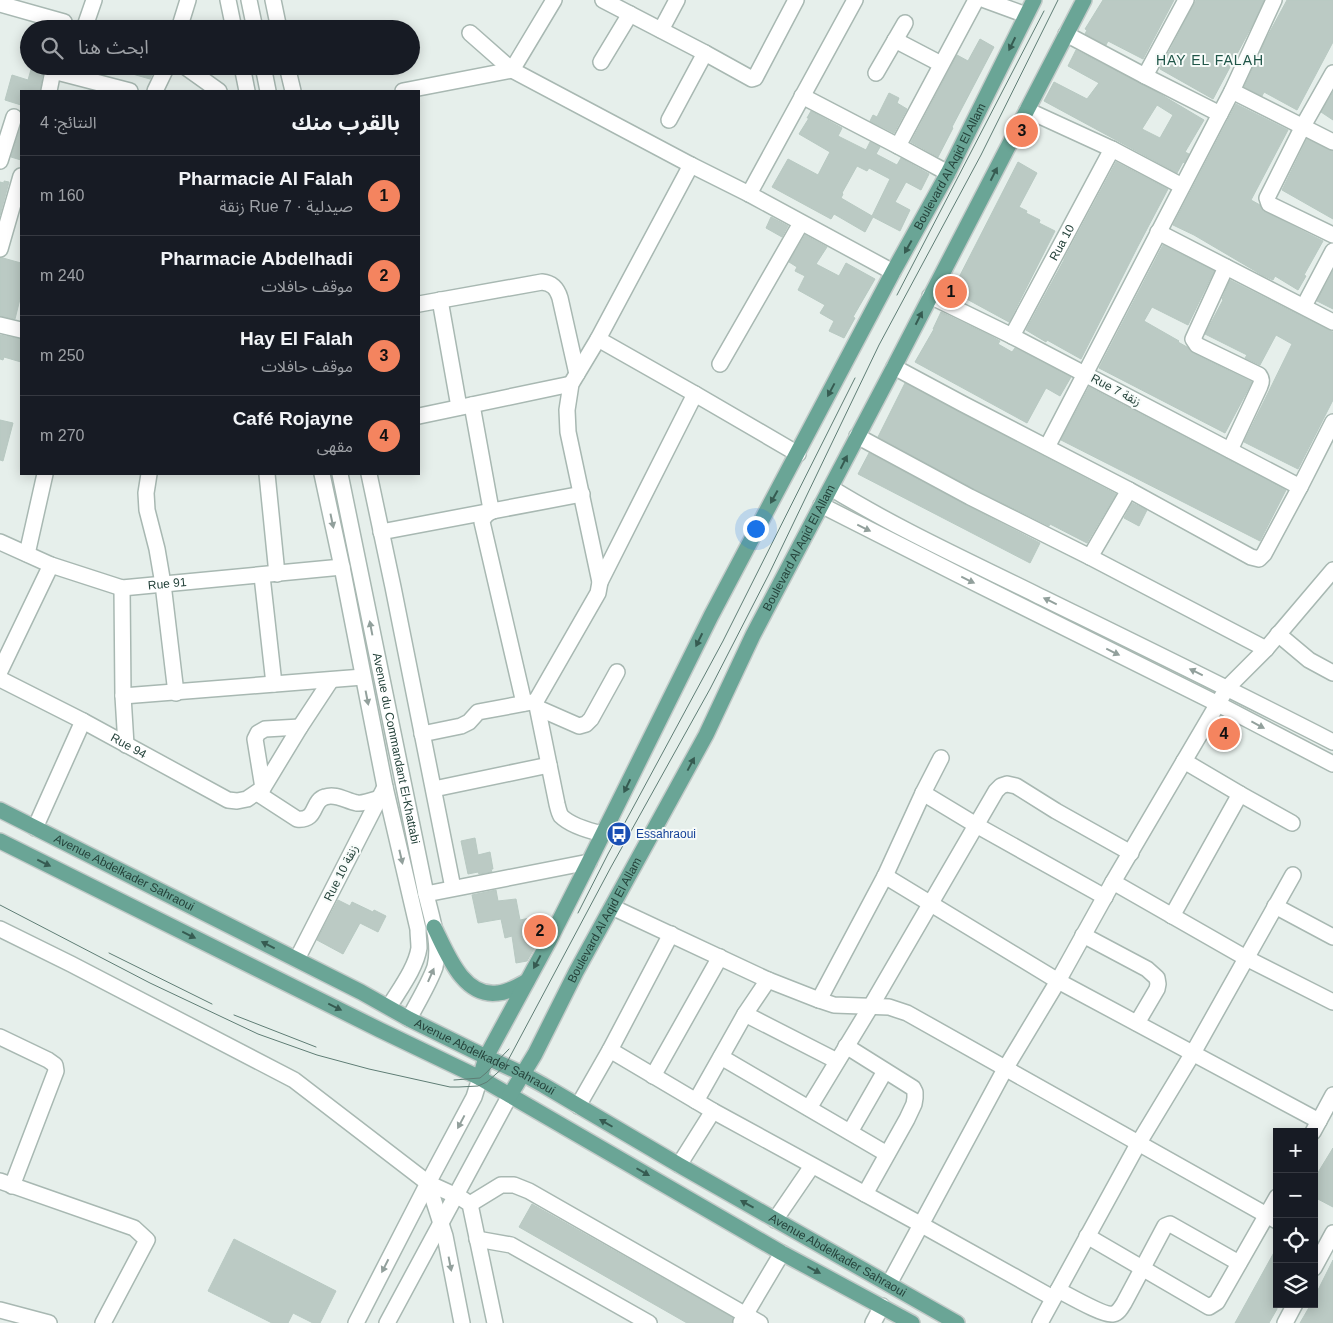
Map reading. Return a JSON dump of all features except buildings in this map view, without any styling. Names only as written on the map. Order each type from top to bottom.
[{"type":"main road","name":"Boulevard Al Aqid El Allam","points":[[480,1078],[486,1057],[589,862],[711,616],[893,272],[948,174],[1034,0]]},
{"type":"main road","name":"Boulevard Al Aqid El Allam","points":[[510,1095],[706,735],[753,635],[1084,0]]},
{"type":"main road","name":"Avenue Abdelkader Sahraoui","points":[[0,810],[389,1007],[409,1019],[523,1074],[679,1166],[957,1323]]},
{"type":"main road","name":"Avenue Abdelkader Sahraoui","points":[[0,841],[480,1078],[782,1253],[912,1323]]},
{"type":"main road","points":[[434,927],[459,973],[469,985],[478,990],[497,994],[527,981]]},
{"type":"street","points":[[87,20],[94,0]]},
{"type":"street","points":[[182,20],[188,0]]},
{"type":"street","points":[[228,0],[232,20]]},
{"type":"street","points":[[249,0],[253,20]]},
{"type":"street","points":[[273,0],[277,20]]},
{"type":"street","points":[[408,90],[512,70],[554,0]]},
{"type":"street","points":[[603,0],[753,79],[796,0]]},
{"type":"street","points":[[661,30],[677,0]]},
{"type":"street","points":[[749,194],[856,0]]},
{"type":"street","points":[[898,146],[976,0]]},
{"type":"street","points":[[985,0],[1026,15]]},
{"type":"street","points":[[1145,76],[1186,0]]},
{"type":"street","points":[[1047,447],[1232,91],[1274,0]]},
{"type":"street","points":[[0,4],[49,20]]},
{"type":"street","points":[[601,62],[630,14]]},
{"type":"street","points":[[876,73],[905,23]]},
{"type":"street","points":[[470,33],[512,70],[893,272]]},
{"type":"street","points":[[1066,34],[1220,114]]},
{"type":"street","points":[[896,40],[942,64]]},
{"type":"street","points":[[669,120],[705,53]]},
{"type":"street","points":[[1333,73],[1303,126],[1267,201],[1333,235]]},
{"type":"street","points":[[48,90],[52,75]]},
{"type":"street","points":[[75,75],[127,90]]},
{"type":"street","points":[[155,90],[163,75]]},
{"type":"street","points":[[197,75],[218,90]]},
{"type":"street","points":[[244,75],[247,90]]},
{"type":"street","points":[[265,75],[268,90]]},
{"type":"street","points":[[289,75],[292,90]]},
{"type":"street","points":[[1232,91],[1333,142]]},
{"type":"street","points":[[802,96],[948,174]]},
{"type":"street","points":[[1027,110],[1112,149],[1182,186]]},
{"type":"street","points":[[12,116],[0,163],[20,172]]},
{"type":"street","name":"Rua 10","points":[[1012,336],[1112,149]]},
{"type":"street","points":[[600,582],[568,432],[567,410],[574,379],[598,339],[691,165]]},
{"type":"street","points":[[0,249],[15,221],[20,184]]},
{"type":"street","points":[[720,364],[801,223]]},
{"type":"street","points":[[1158,232],[1333,322]]},
{"type":"street","points":[[1304,306],[1333,251]]},
{"type":"street","points":[[1226,267],[1193,339],[1197,345],[1259,375],[1262,383],[1230,450]]},
{"type":"street","points":[[420,304],[542,282],[548,283],[554,286],[560,298],[574,379]]},
{"type":"street","name":"Rue 7 زنقة","points":[[930,296],[1012,336],[1300,487]]},
{"type":"street","points":[[440,300],[465,406],[493,511]]},
{"type":"street","points":[[0,325],[20,330]]},
{"type":"street","points":[[598,339],[798,454]]},
{"type":"street","points":[[894,367],[1129,490],[1251,557],[1259,559],[1264,554],[1333,422]]},
{"type":"street","points":[[420,416],[574,379]]},
{"type":"street","points":[[533,704],[598,593],[600,582],[695,394]]},
{"type":"street","points":[[857,436],[970,497],[1266,649]]},
{"type":"street","points":[[26,554],[45,475]]},
{"type":"street","points":[[148,475],[147,510],[157,549],[163,584],[176,693]]},
{"type":"street","points":[[267,475],[274,684]]},
{"type":"street","name":"Avenue du Commandant El-Khattabi","points":[[322,475],[363,676],[382,792],[418,928],[419,947],[413,967],[389,1007]]},
{"type":"street","name":"Avenue du Commandant El-Khattabi","points":[[340,475],[434,927],[436,946],[435,966],[409,1019]]},
{"type":"street","points":[[369,475],[453,888]]},
{"type":"street","points":[[831,488],[857,504],[931,542],[1333,742]]},
{"type":"street","points":[[1090,557],[1129,490]]},
{"type":"street","points":[[381,532],[582,494]]},
{"type":"street","points":[[821,505],[1218,704],[1333,764]]},
{"type":"street","points":[[493,511],[488,513],[482,522],[533,704],[549,765],[556,804],[560,814],[567,821],[603,834]]},
{"type":"street","name":"Rue 91","points":[[0,542],[51,565],[122,588],[342,567]]},
{"type":"street","points":[[0,671],[51,565]]},
{"type":"street","points":[[889,1284],[1005,1069],[1227,688],[1266,649],[1333,570]]},
{"type":"street","points":[[122,588],[123,696],[126,745]]},
{"type":"street","points":[[1278,634],[1309,660],[1333,673]]},
{"type":"street","points":[[422,734],[461,726],[469,722],[478,712],[533,704],[579,726],[586,724],[591,719],[617,672]]},
{"type":"street","points":[[123,696],[363,676]]},
{"type":"street","name":"Rue 94","points":[[0,679],[83,721],[228,800],[247,799],[260,791]]},
{"type":"street","points":[[260,791],[331,680]]},
{"type":"street","points":[[35,828],[83,721]]},
{"type":"street","points":[[300,727],[265,729],[258,733],[255,739],[260,791],[297,819],[304,820],[311,816],[322,798],[329,796],[340,797],[358,803],[367,802],[382,792]]},
{"type":"street","points":[[818,1000],[886,876],[923,793],[941,758]]},
{"type":"street","points":[[1184,761],[1292,823]]},
{"type":"street","points":[[434,789],[549,765]]},
{"type":"street","points":[[808,1108],[871,1006],[976,824],[1001,786],[1007,784],[1016,786],[1130,853]]},
{"type":"street","name":"Rue 10 زنقة","points":[[296,960],[382,792]]},
{"type":"street","points":[[923,793],[1105,897]]},
{"type":"street","points":[[1172,916],[1240,794]]},
{"type":"street","points":[[426,894],[589,862]]},
{"type":"street","points":[[1040,1323],[1138,1144],[1293,875]]},
{"type":"street","points":[[886,876],[1058,981],[1192,1053],[1316,1126],[1333,1095]]},
{"type":"street","points":[[1114,882],[1246,958],[1333,1002]]},
{"type":"street","points":[[1275,906],[1333,937]]},
{"type":"street","points":[[612,907],[768,980],[818,1000],[834,1005],[890,1007],[907,1013],[1272,1219],[1239,1264],[1217,1302],[1209,1306],[1087,1236]]},
{"type":"street","points":[[0,929],[294,1080],[428,1183],[455,1197],[462,1198],[470,1204],[495,1323]]},
{"type":"street","points":[[578,1106],[610,1050],[671,934]]},
{"type":"street","points":[[1083,935],[1147,969],[1157,978],[1157,989],[1137,1023]]},
{"type":"street","points":[[653,1076],[720,958]]},
{"type":"street","points":[[696,1101],[745,1014],[768,980]]},
{"type":"street","points":[[745,1014],[838,1061]]},
{"type":"street","points":[[0,1037],[55,1064],[56,1071],[6,1184],[134,1228],[147,1240],[103,1323]]},
{"type":"street","points":[[846,1046],[913,1088],[916,1098],[907,1119],[865,1194]]},
{"type":"street","points":[[610,1050],[713,1111],[920,1224],[1055,1294],[1111,1315],[1118,1312],[1124,1303],[1165,1226],[1170,1224],[1239,1264]]},
{"type":"street","points":[[720,1057],[887,1154]]},
{"type":"street","points":[[850,1132],[885,1071]]},
{"type":"street","points":[[356,1323],[474,1097],[480,1078]]},
{"type":"street","points":[[387,1323],[510,1095]]},
{"type":"street","points":[[679,1166],[713,1111]]},
{"type":"street","points":[[775,1220],[812,1166]]},
{"type":"street","points":[[428,1183],[445,1236],[462,1323]]},
{"type":"street","points":[[470,1204],[501,1185],[514,1185],[529,1191],[743,1319],[760,1323]]},
{"type":"street","points":[[1316,1263],[1333,1233]]},
{"type":"street","points":[[478,1239],[512,1246],[649,1323]]},
{"type":"street","points":[[743,1319],[782,1253]]},
{"type":"street","points":[[874,1323],[882,1306]]},
{"type":"street","points":[[1285,1323],[1293,1308]]},
{"type":"street","points":[[0,1310],[48,1323]]},
{"type":"tram line","points":[[0,905],[150,983],[258,1034],[317,1055],[450,1087],[478,1086],[487,1082],[505,1066],[611,867],[710,689],[769,574],[879,345],[981,155],[1058,0]]},
{"type":"tram line","points":[[897,295],[1044,11]]},
{"type":"tram line","points":[[578,913],[723,641],[855,378]]},
{"type":"tram line","points":[[109,953],[212,1004]]},
{"type":"tram line","points":[[234,1015],[316,1047]]},
{"type":"tram line","points":[[454,1080],[480,1078],[509,1049]]},
{"type":"place","name":"Hay El Falah","points":[[1022,131]]},
{"type":"place","name":"Pharmacie Al Falah","points":[[951,292]]},
{"type":"place","name":"Café Rojayne","points":[[1224,734]]},
{"type":"place","name":"Essahraoui","points":[[619,834]]},
{"type":"place","name":"Pharmacie Abdelhadi","points":[[540,931]]},
{"type":"district","name":"HAY EL FALAH","points":[[1210,60]]}]
